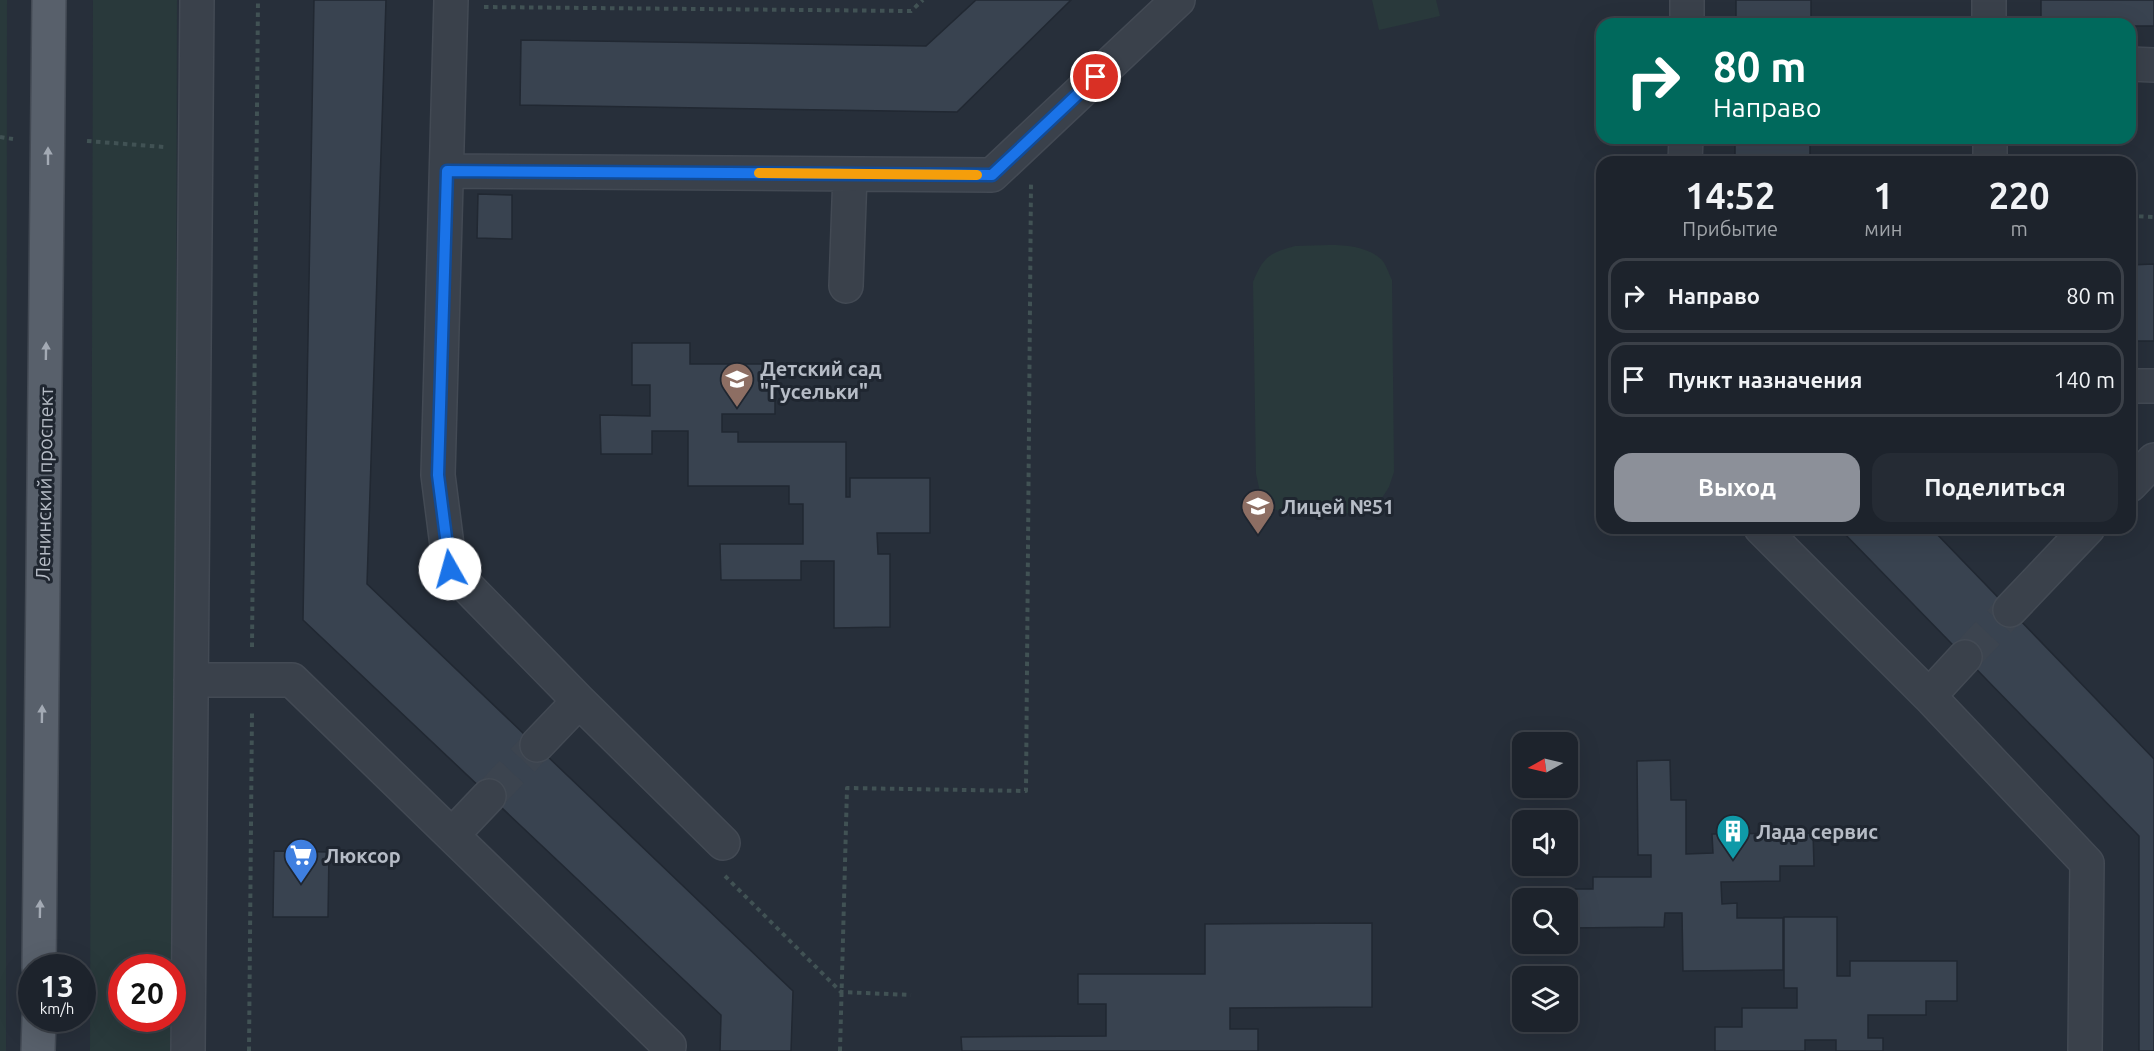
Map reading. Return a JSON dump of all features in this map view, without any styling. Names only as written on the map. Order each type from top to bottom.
[{"type":"main road","name":"Ленинский проспект","points":[[39,954],[49,0]]},
{"type":"main road","points":[[38,1051],[39,1032]]},
{"type":"street","points":[[188,1051],[196,0]]},
{"type":"street","points":[[447,171],[992,175],[1178,0]]},
{"type":"street","points":[[1687,0],[1687,18]]},
{"type":"street","points":[[1989,0],[1989,18]]},
{"type":"street","points":[[465,3],[447,171],[438,475],[450,569],[579,701],[724,859]]},
{"type":"street","points":[[2136,64],[2154,65]]},
{"type":"street","points":[[846,285],[850,174]]},
{"type":"street","points":[[2136,386],[2154,386]]},
{"type":"street","points":[[2136,479],[2154,460]]},
{"type":"street","points":[[1767,534],[1929,696],[2087,863],[2085,1051]]},
{"type":"street","points":[[2010,610],[2082,534]]},
{"type":"street","points":[[1929,696],[1965,657]]},
{"type":"street","points":[[191,680],[292,680],[669,1046],[668,1051]]},
{"type":"street","points":[[537,746],[579,701]]},
{"type":"street","points":[[452,835],[489,796]]},
{"type":"path","points":[[249,1051],[258,0]]},
{"type":"path","points":[[465,3],[911,11],[923,0]]},
{"type":"path","points":[[0,137],[13,139]]},
{"type":"path","points":[[840,1051],[847,788],[1026,791],[1031,138]]},
{"type":"path","points":[[87,141],[196,149]]},
{"type":"path","points":[[2136,216],[2154,216]]},
{"type":"path","points":[[724,859],[841,992],[910,995]]},
{"type":"shaded area","points":[[0,0],[7,0],[6,1051],[0,1051]]},
{"type":"shaded area","points":[[93,0],[177,0],[174,954],[108,954],[108,1032],[174,1032],[174,1051],[90,1051],[90,1032],[96,1032],[96,954],[90,954]]},
{"type":"shaded area","points":[[1372,0],[1436,0],[1440,16],[1379,30]]},
{"type":"shaded area","points":[[1340,245],[1362,249],[1381,259],[1392,280],[1394,472],[1389,487],[1378,504],[1358,513],[1288,515],[1272,508],[1260,492],[1256,474],[1253,282],[1268,257],[1295,246]]},
{"type":"building","points":[[314,0],[386,0],[367,584],[793,991],[791,1051],[720,1051],[721,1015],[303,620]]},
{"type":"building","points":[[976,0],[1071,0],[957,112],[520,105],[521,40],[926,46]]},
{"type":"building","points":[[1736,0],[1811,0],[1811,18],[1736,18]]},
{"type":"building","points":[[2041,0],[2154,0],[2154,26],[2136,26],[2136,18],[2041,18]]},
{"type":"building","points":[[1735,144],[1810,144],[1810,156],[1735,156]]},
{"type":"building","points":[[478,194],[512,195],[512,239],[477,238]]},
{"type":"building","points":[[2154,264],[2154,341],[2136,341],[2136,265]]},
{"type":"building","points":[[632,343],[690,343],[690,364],[775,364],[775,414],[722,414],[722,432],[738,432],[738,442],[846,442],[846,497],[850,497],[850,478],[930,478],[930,533],[877,533],[878,554],[890,554],[890,627],[834,628],[834,561],[801,561],[801,580],[721,580],[720,544],[803,544],[803,504],[789,504],[789,486],[688,486],[688,431],[652,431],[652,454],[601,454],[600,415],[650,416],[650,385],[632,385]]},
{"type":"building","points":[[1845,534],[1937,534],[2154,759],[2154,1051],[2139,1051],[2139,836]]},
{"type":"building","name":"Лада сервис","points":[[1670,760],[1671,800],[1686,800],[1686,854],[1713,853],[1712,834],[1813,833],[1814,866],[1780,866],[1780,881],[1721,882],[1722,904],[1737,903],[1737,918],[1783,918],[1783,970],[1683,971],[1682,913],[1665,913],[1664,927],[1578,928],[1578,889],[1593,889],[1593,877],[1651,877],[1651,855],[1638,855],[1637,761]]},
{"type":"building","name":"Люксор","points":[[274,851],[329,852],[328,917],[273,917]]},
{"type":"building","points":[[1784,917],[1837,917],[1837,976],[1850,976],[1850,961],[1957,961],[1957,1001],[1926,1001],[1926,1015],[1868,1015],[1868,1038],[1883,1038],[1883,1051],[1836,1051],[1836,1040],[1805,1040],[1805,1051],[1715,1051],[1715,1027],[1742,1027],[1742,1008],[1797,1008],[1797,988],[1784,988]]},
{"type":"building","points":[[1372,923],[1372,1007],[1230,1008],[1230,1029],[1258,1029],[1258,1051],[962,1051],[961,1037],[1106,1036],[1106,1004],[1078,1004],[1078,974],[1205,974],[1205,924]]},
{"type":"tunnel","points":[[1965,657],[2010,610]]},
{"type":"tunnel","points":[[489,796],[537,745]]},
{"type":"slow traffic","points":[[759,173],[977,175]]},
{"type":"place","name":"Детский сад \"Гусельки\"","points":[[737,408]]},
{"type":"place","name":"Лицей №51","points":[[1258,535]]},
{"type":"place","name":"Лада сервис","points":[[1733,860]]},
{"type":"place","name":"Люксор","points":[[301,884]]},
{"type":"route","points":[[450,569],[438,475],[447,171],[992,175],[1096,77]]}]
